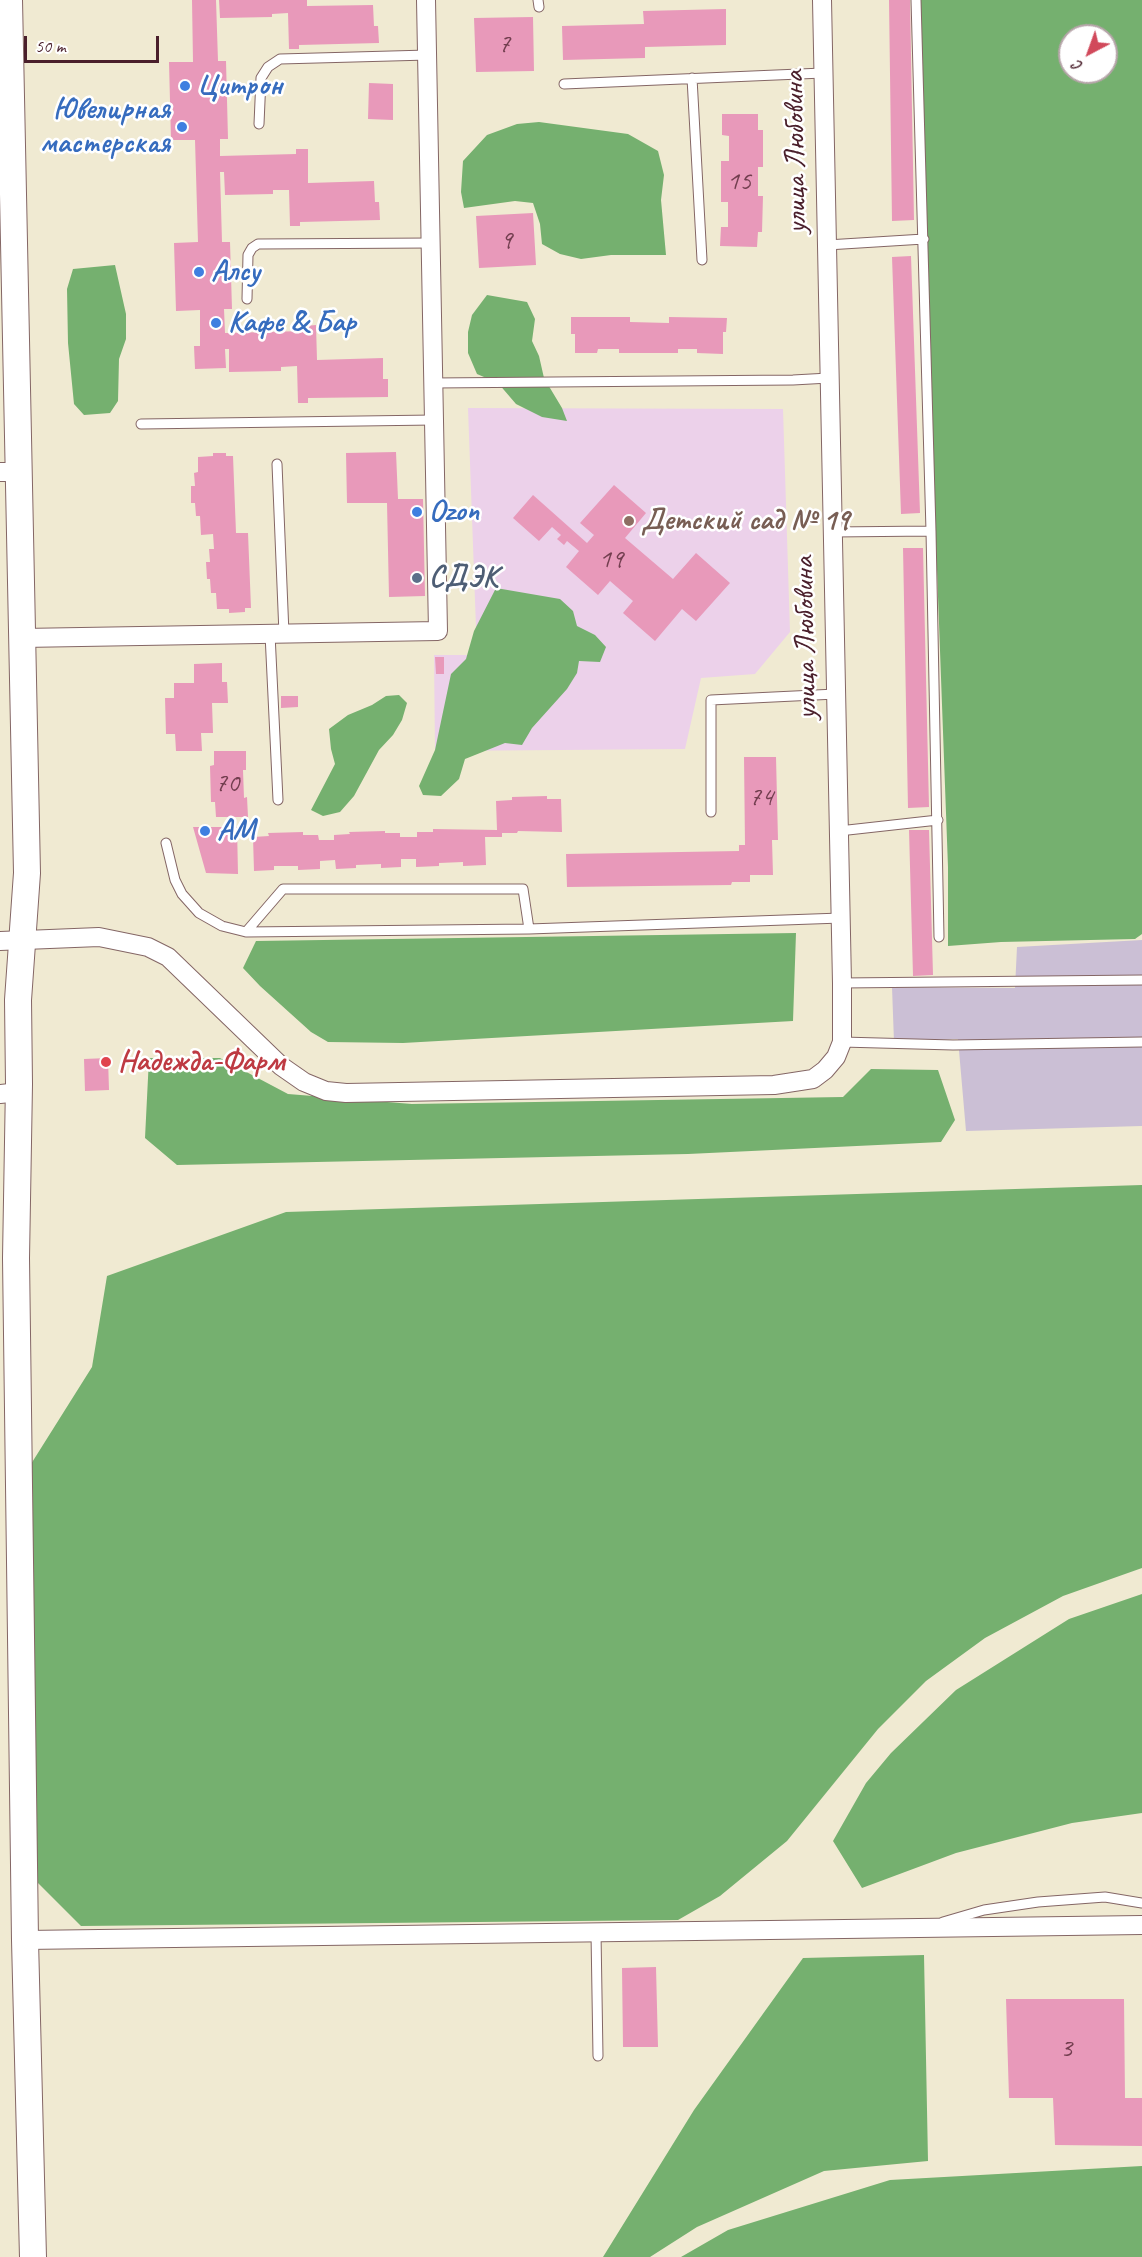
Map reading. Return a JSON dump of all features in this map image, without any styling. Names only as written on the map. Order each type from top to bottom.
[{"type":"main road","points":[[9,0],[6,92],[9,472],[22,638],[27,873],[11,941],[18,1000],[13,1090],[25,1940],[33,2257]]},
{"type":"street","points":[[22,638],[438,631],[426,0]]},
{"type":"street","name":"улица Любовина","points":[[822,0],[841,918],[842,983],[839,1050]]},
{"type":"street","points":[[11,941],[99,937],[148,947],[168,957],[281,1066],[304,1082],[326,1091],[346,1093],[774,1085],[813,1079],[825,1070],[839,1050]]},
{"type":"street","points":[[25,1940],[1142,1925]]},
{"type":"lane","points":[[916,0],[924,239],[939,937]]},
{"type":"lane","points":[[259,124],[261,78],[268,67],[280,59],[428,55]]},
{"type":"lane","points":[[564,84],[823,73]]},
{"type":"lane","points":[[692,78],[702,260]]},
{"type":"lane","points":[[827,245],[924,239]]},
{"type":"lane","points":[[247,299],[248,255],[258,244],[431,243]]},
{"type":"lane","points":[[434,383],[829,378]]},
{"type":"lane","points":[[141,424],[434,420]]},
{"type":"lane","points":[[277,464],[278,800]]},
{"type":"lane","points":[[833,532],[931,531]]},
{"type":"lane","points":[[711,812],[711,700],[836,694]]},
{"type":"lane","points":[[839,831],[938,820]]},
{"type":"lane","points":[[166,843],[175,880],[182,894],[199,913],[222,926],[246,932],[529,929],[841,918]]},
{"type":"lane","points":[[246,932],[283,890],[523,889],[529,929]]},
{"type":"lane","points":[[842,983],[1142,980]]},
{"type":"lane","points":[[839,1050],[953,1045],[1142,1042]]},
{"type":"lane","points":[[919,1929],[984,1910],[1038,1902],[1105,1897],[1142,1903]]},
{"type":"lane","points":[[596,1933],[598,2056]]},
{"type":"shaded area","name":"Детский сад № 19","points":[[468,408],[783,409],[790,632],[755,674],[701,678],[685,749],[435,751],[434,655],[477,655]]},
{"type":"shaded area","points":[[1142,940],[1142,1126],[966,1131],[958,1039],[894,1042],[892,987],[1015,988],[1017,947]]},
{"type":"green space","points":[[916,0],[1142,0],[1142,934],[1135,939],[1001,942],[948,946],[948,867]]},
{"type":"green space","points":[[539,122],[628,134],[658,151],[664,175],[661,200],[666,255],[611,255],[581,259],[560,254],[542,244],[540,224],[533,203],[515,201],[464,208],[461,192],[463,161],[487,135],[517,124]]},
{"type":"green space","points":[[115,265],[126,314],[126,339],[119,359],[118,401],[110,413],[84,415],[74,404],[68,343],[67,289],[73,269]]},
{"type":"green space","points":[[487,295],[527,302],[535,319],[532,341],[539,356],[544,378],[567,421],[542,417],[516,404],[498,383],[477,374],[468,353],[468,332],[472,315]]},
{"type":"green space","points":[[496,588],[560,599],[573,611],[577,626],[595,635],[606,647],[600,662],[579,661],[577,673],[567,689],[532,728],[522,745],[505,743],[465,759],[459,779],[441,796],[423,795],[419,786],[435,750],[451,674],[466,659],[474,631]]},
{"type":"green space","points":[[399,695],[407,703],[402,720],[393,735],[379,750],[354,796],[340,812],[323,816],[311,810],[335,764],[329,729],[348,715],[386,696]]},
{"type":"green space","points":[[796,933],[793,1021],[403,1043],[328,1042],[311,1032],[243,968],[256,941]]},
{"type":"green space","points":[[149,1058],[220,1058],[288,1094],[412,1104],[843,1097],[871,1069],[938,1070],[955,1120],[941,1142],[688,1154],[177,1165],[145,1138]]},
{"type":"green space","points":[[1142,1185],[1142,1568],[1063,1596],[985,1638],[926,1681],[878,1729],[787,1841],[720,1896],[678,1920],[81,1926],[36,1881],[31,1464],[92,1367],[107,1276],[286,1212]]},
{"type":"green space","points":[[1142,1594],[1142,1813],[1072,1823],[956,1853],[862,1888],[833,1841],[866,1783],[891,1753],[956,1690],[1069,1619]]},
{"type":"green space","points":[[924,1955],[928,2161],[824,2171],[697,2227],[650,2257],[603,2257],[694,2110],[803,1958]]},
{"type":"green space","points":[[1142,2166],[1142,2257],[681,2257],[728,2230],[890,2180]]},
{"type":"building","points":[[192,0],[216,0],[218,61],[226,61],[228,139],[220,139],[220,156],[296,154],[296,149],[308,149],[308,183],[374,181],[375,202],[379,202],[380,220],[300,222],[300,226],[290,226],[289,190],[273,190],[273,194],[225,195],[224,172],[220,172],[222,242],[230,242],[232,309],[224,309],[225,333],[305,331],[305,326],[316,325],[317,360],[383,358],[383,379],[388,379],[388,397],[308,398],[308,403],[298,403],[297,366],[281,367],[281,371],[229,372],[229,349],[225,349],[226,368],[195,369],[194,346],[200,346],[200,310],[176,311],[174,243],[198,242],[195,140],[171,140],[169,62],[193,62]]},
{"type":"building","points":[[219,0],[307,0],[307,6],[373,5],[374,26],[378,26],[379,43],[299,45],[299,49],[289,49],[288,13],[272,14],[272,17],[220,18]]},
{"type":"building","points":[[889,0],[910,0],[914,220],[892,221]]},
{"type":"building","points":[[726,9],[726,45],[645,47],[645,58],[563,60],[562,26],[644,24],[643,11]]},
{"type":"building","points":[[533,17],[534,71],[476,72],[474,18]]},
{"type":"building","points":[[369,83],[393,84],[393,120],[368,119]]},
{"type":"building","points":[[722,114],[758,114],[758,130],[763,130],[763,167],[758,167],[758,196],[763,196],[762,232],[758,232],[757,247],[720,246],[721,227],[728,227],[728,202],[721,202],[721,161],[729,161],[729,136],[722,135]]},
{"type":"building","points":[[533,213],[536,265],[479,268],[476,216]]},
{"type":"building","points":[[911,256],[920,513],[901,514],[892,257]]},
{"type":"building","points":[[571,317],[630,317],[630,322],[669,323],[669,317],[727,318],[726,332],[723,332],[723,354],[697,353],[697,349],[678,349],[678,353],[619,353],[619,349],[598,349],[597,353],[575,353],[575,334],[571,334]]},
{"type":"building","points":[[396,452],[398,499],[423,499],[425,596],[389,597],[387,503],[347,503],[346,453]]},
{"type":"building","points":[[213,453],[226,453],[226,456],[233,456],[236,533],[248,533],[251,608],[245,608],[245,612],[229,613],[229,609],[217,609],[216,593],[211,593],[210,579],[207,579],[206,562],[210,562],[209,549],[214,549],[213,534],[201,535],[200,516],[196,516],[195,503],[191,503],[191,486],[195,486],[194,473],[198,472],[198,457],[213,456]]},
{"type":"building","points":[[614,485],[646,513],[625,538],[673,579],[696,553],[730,583],[696,621],[682,609],[655,641],[623,613],[633,601],[610,581],[598,595],[566,567],[579,551],[567,541],[564,545],[557,539],[561,535],[552,527],[539,541],[513,518],[533,495],[587,543],[594,535],[580,523]]},
{"type":"building","points":[[903,548],[923,548],[929,807],[908,808]]},
{"type":"building","points":[[435,657],[444,657],[444,674],[436,674]]},
{"type":"building","points":[[222,663],[222,682],[227,682],[228,703],[212,703],[213,733],[201,733],[202,751],[176,751],[175,734],[166,734],[165,698],[174,698],[174,683],[194,683],[194,664]]},
{"type":"building","points":[[281,696],[298,696],[298,707],[281,708]]},
{"type":"building","points":[[214,751],[246,751],[246,770],[243,770],[244,798],[247,797],[248,817],[216,817],[215,802],[211,802],[210,766],[214,765]]},
{"type":"building","points":[[744,757],[776,757],[778,840],[772,840],[773,875],[750,875],[750,882],[732,882],[731,885],[567,887],[566,854],[739,851],[739,845],[745,845]]},
{"type":"building","points":[[547,796],[547,799],[561,799],[562,832],[518,831],[517,833],[502,833],[502,837],[485,837],[486,865],[463,866],[463,862],[416,867],[416,859],[401,859],[401,867],[381,868],[381,864],[336,869],[335,860],[320,861],[320,869],[298,870],[298,866],[274,866],[274,870],[254,871],[253,837],[269,836],[268,833],[303,832],[303,835],[318,835],[319,840],[334,840],[334,835],[350,834],[349,832],[385,831],[385,833],[400,833],[400,837],[417,837],[417,832],[433,832],[433,829],[497,830],[496,801],[512,800],[512,797]]},
{"type":"building","points":[[193,827],[237,827],[238,874],[206,873]]},
{"type":"building","points":[[909,830],[929,830],[933,975],[913,976]]},
{"type":"building","points":[[108,1058],[109,1090],[85,1091],[84,1059]]},
{"type":"building","points":[[656,1967],[658,2047],[623,2047],[622,1968]]},
{"type":"building","points":[[1006,1999],[1124,1999],[1125,2098],[1142,2098],[1142,2146],[1055,2145],[1053,2098],[1009,2098]]},
{"type":"place","name":"Цитрон","points":[[185,86]]},
{"type":"place","name":"Ювелирная мастерская","points":[[182,127]]},
{"type":"place","name":"Алсу","points":[[199,272]]},
{"type":"place","name":"Кафе & Бар","points":[[216,323]]},
{"type":"place","name":"Ozon","points":[[417,512]]},
{"type":"place","name":"Детский сад № 19","points":[[629,521]]},
{"type":"place","name":"СДЭК","points":[[417,578]]},
{"type":"place","name":"АМ","points":[[205,831]]},
{"type":"place","name":"Надежда-Фарм","points":[[106,1062]]}]
